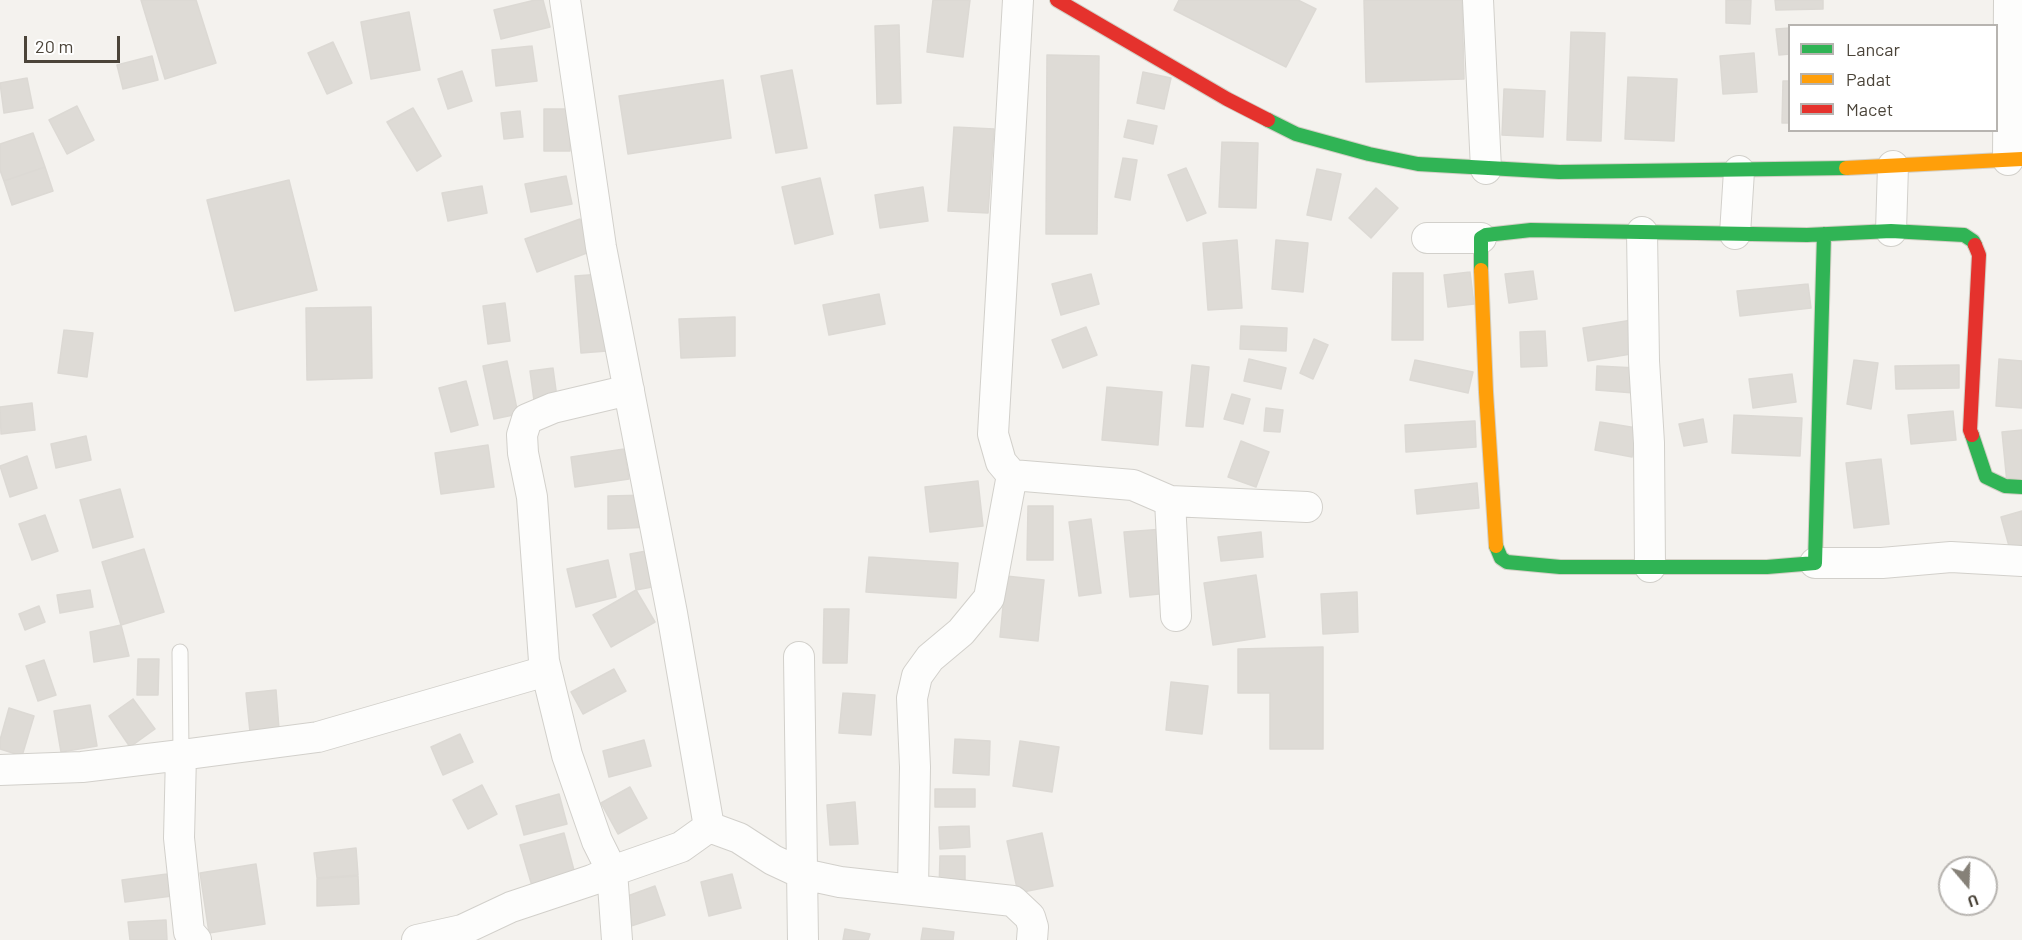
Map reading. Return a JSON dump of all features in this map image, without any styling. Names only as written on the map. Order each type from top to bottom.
[{"type":"street","points":[[565,0],[602,247],[672,613],[710,827]]},
{"type":"street","points":[[1018,0],[993,434],[1001,462],[1012,475],[1133,485],[1170,501],[1307,507]]},
{"type":"street","points":[[1057,0],[1227,99],[1296,134],[1360,152],[1409,162],[1486,169],[1559,172],[1738,173],[1893,170],[2015,160],[2009,0]]},
{"type":"street","points":[[1478,0],[1486,169]]},
{"type":"street","points":[[1892,223],[1893,170]]},
{"type":"street","points":[[1736,222],[1738,173]]},
{"type":"street","points":[[1427,238],[1481,238],[1486,235],[1531,230],[1642,232],[1736,222],[1807,235],[1892,223],[1964,236],[1973,241],[1979,255],[1970,430],[1986,477],[2005,486],[2022,487]]},
{"type":"street","points":[[1642,232],[1650,567]]},
{"type":"street","points":[[1815,563],[1824,234]]},
{"type":"street","points":[[1481,238],[1480,266],[1494,526],[1497,551],[1507,562],[1560,567],[1767,567],[1815,563],[1882,563],[1951,557],[2022,561]]},
{"type":"street","points":[[617,940],[612,871],[597,841],[567,755],[544,661],[531,497],[522,435],[527,419],[553,408],[629,390]]},
{"type":"street","points":[[913,890],[915,766],[912,698],[917,676],[930,658],[961,632],[989,598],[1012,475]]},
{"type":"street","points":[[1170,501],[1176,616]]},
{"type":"street","points":[[799,657],[803,940]]},
{"type":"street","points":[[0,770],[82,767],[318,737],[546,671]]},
{"type":"street","points":[[181,755],[179,838],[189,932],[196,940]]},
{"type":"street","points":[[417,940],[462,930],[511,907],[681,847],[710,827]]},
{"type":"street","points":[[710,827],[739,838],[773,860],[803,874],[840,882],[1013,901],[1030,918],[1033,927],[1032,940]]},
{"type":"lane","points":[[180,652],[181,755]]},
{"type":"building","points":[[141,0],[196,0],[216,63],[165,79]]},
{"type":"building","points":[[543,0],[550,27],[501,39],[494,10]]},
{"type":"building","points":[[933,0],[970,0],[963,57],[927,52]]},
{"type":"building","points":[[1179,0],[1298,0],[1316,9],[1286,67],[1174,10]]},
{"type":"building","points":[[1364,0],[1462,0],[1464,79],[1366,82]]},
{"type":"building","points":[[1726,0],[1751,0],[1750,24],[1726,23]]},
{"type":"building","points":[[1775,0],[1823,0],[1823,9],[1776,10]]},
{"type":"building","points":[[409,12],[420,70],[371,79],[361,22]]},
{"type":"building","points":[[899,25],[901,103],[877,104],[875,26]]},
{"type":"building","points":[[1788,28],[1788,54],[1779,55],[1776,29]]},
{"type":"building","points":[[1571,32],[1605,33],[1601,141],[1567,140]]},
{"type":"building","points":[[333,42],[352,83],[327,94],[308,53]]},
{"type":"building","points":[[532,46],[537,81],[496,86],[492,50]]},
{"type":"building","points":[[1754,53],[1757,92],[1723,94],[1720,56]]},
{"type":"building","points":[[1047,55],[1099,56],[1097,234],[1046,234]]},
{"type":"building","points":[[152,56],[158,80],[123,89],[117,65]]},
{"type":"building","points":[[792,70],[807,148],[776,153],[761,76]]},
{"type":"building","points":[[462,71],[472,101],[448,109],[438,79]]},
{"type":"building","points":[[1143,72],[1171,78],[1164,109],[1137,103]]},
{"type":"building","points":[[1628,77],[1677,79],[1674,141],[1625,139]]},
{"type":"building","points":[[27,78],[33,108],[4,113],[0,83]]},
{"type":"building","points":[[723,80],[731,138],[628,154],[619,96]]},
{"type":"building","points":[[1783,81],[1788,81],[1788,123],[1782,123]]},
{"type":"building","points":[[1504,89],[1545,91],[1543,137],[1502,135]]},
{"type":"building","points":[[77,106],[94,140],[67,154],[49,120]]},
{"type":"building","points":[[413,108],[441,156],[417,171],[387,122]]},
{"type":"building","points":[[544,109],[570,109],[570,151],[544,151]]},
{"type":"building","points":[[520,111],[523,137],[504,139],[501,113]]},
{"type":"building","points":[[1128,120],[1157,126],[1153,144],[1124,137]]},
{"type":"building","points":[[954,127],[994,129],[988,213],[948,211]]},
{"type":"building","points":[[33,133],[45,167],[4,181],[0,170],[0,144]]},
{"type":"building","points":[[1222,142],[1258,143],[1256,208],[1219,207]]},
{"type":"building","points":[[1123,158],[1137,160],[1130,200],[1115,197]]},
{"type":"building","points":[[45,167],[53,191],[12,205],[4,181]]},
{"type":"building","points":[[1186,168],[1206,213],[1187,221],[1168,175]]},
{"type":"building","points":[[1317,169],[1341,174],[1331,220],[1307,215]]},
{"type":"building","points":[[566,176],[572,204],[531,212],[525,184]]},
{"type":"building","points":[[820,178],[833,234],[795,244],[782,187]]},
{"type":"building","points":[[289,180],[317,290],[235,311],[207,200]]},
{"type":"building","points":[[482,186],[487,213],[448,221],[442,193]]},
{"type":"building","points":[[923,187],[928,221],[880,228],[875,195]]},
{"type":"building","points":[[1376,188],[1398,208],[1371,238],[1349,218]]},
{"type":"building","points":[[580,219],[592,251],[537,272],[525,239]]},
{"type":"building","points":[[1237,240],[1242,308],[1208,310],[1203,243]]},
{"type":"building","points":[[1276,240],[1308,243],[1303,292],[1272,289]]},
{"type":"building","points":[[1533,271],[1537,299],[1509,303],[1505,274]]},
{"type":"building","points":[[1470,272],[1474,304],[1448,307],[1444,275]]},
{"type":"building","points":[[1393,273],[1423,273],[1423,340],[1392,340]]},
{"type":"building","points":[[602,274],[607,351],[581,353],[575,276]]},
{"type":"building","points":[[1091,274],[1099,304],[1061,315],[1052,284]]},
{"type":"building","points":[[1808,284],[1811,308],[1740,316],[1737,291]]},
{"type":"building","points":[[879,294],[885,324],[829,335],[823,305]]},
{"type":"building","points":[[505,303],[510,341],[488,344],[483,306]]},
{"type":"building","points":[[371,307],[372,378],[307,380],[306,308]]},
{"type":"building","points":[[735,317],[735,356],[681,358],[679,319]]},
{"type":"building","points":[[1632,320],[1637,353],[1588,361],[1583,328]]},
{"type":"building","points":[[1241,326],[1287,328],[1286,351],[1240,349]]},
{"type":"building","points":[[1086,327],[1097,355],[1063,368],[1052,340]]},
{"type":"building","points":[[64,330],[93,333],[87,377],[58,373]]},
{"type":"building","points":[[1545,331],[1547,366],[1521,367],[1520,332]]},
{"type":"building","points":[[1314,339],[1328,345],[1313,379],[1300,373]]},
{"type":"building","points":[[1249,359],[1286,368],[1281,389],[1244,381]]},
{"type":"building","points":[[1999,359],[2022,361],[2022,408],[1996,406]]},
{"type":"building","points":[[1415,360],[1473,372],[1468,393],[1410,380]]},
{"type":"building","points":[[1854,360],[1878,363],[1871,409],[1847,404]]},
{"type":"building","points":[[507,361],[518,414],[494,419],[483,366]]},
{"type":"building","points":[[1192,365],[1209,367],[1203,427],[1186,426]]},
{"type":"building","points":[[1959,365],[1959,388],[1896,389],[1895,366]]},
{"type":"building","points":[[1597,366],[1637,368],[1634,393],[1596,390]]},
{"type":"building","points":[[553,368],[558,405],[535,408],[530,371]]},
{"type":"building","points":[[1792,374],[1796,402],[1753,408],[1749,379]]},
{"type":"building","points":[[466,381],[478,425],[451,432],[439,388]]},
{"type":"building","points":[[1107,387],[1162,392],[1158,445],[1102,440]]},
{"type":"building","points":[[1232,394],[1250,399],[1243,424],[1224,419]]},
{"type":"building","points":[[32,403],[35,430],[1,434],[0,407]]},
{"type":"building","points":[[1266,408],[1283,410],[1280,432],[1264,431]]},
{"type":"building","points":[[1953,411],[1956,440],[1911,444],[1908,415]]},
{"type":"building","points":[[1734,415],[1802,418],[1800,456],[1732,453]]},
{"type":"building","points":[[1703,419],[1707,442],[1684,446],[1679,424]]},
{"type":"building","points":[[1475,421],[1476,447],[1406,452],[1405,425]]},
{"type":"building","points":[[1600,422],[1637,428],[1632,457],[1595,450]]},
{"type":"building","points":[[2022,430],[2022,481],[2007,483],[2002,432]]},
{"type":"building","points":[[86,436],[91,460],[56,468],[51,444]]},
{"type":"building","points":[[1241,441],[1269,452],[1256,487],[1228,477]]},
{"type":"building","points":[[488,445],[494,487],[441,494],[435,453]]},
{"type":"building","points":[[624,449],[629,479],[575,487],[571,457]]},
{"type":"building","points":[[27,456],[37,488],[10,497],[0,466]]},
{"type":"building","points":[[1881,459],[1889,524],[1854,528],[1846,463]]},
{"type":"building","points":[[978,481],[983,526],[930,532],[925,487]]},
{"type":"building","points":[[1477,483],[1479,508],[1417,514],[1415,490]]},
{"type":"building","points":[[120,489],[133,537],[93,548],[80,500]]},
{"type":"building","points":[[649,495],[650,527],[608,529],[608,496]]},
{"type":"building","points":[[1028,506],[1053,506],[1053,560],[1027,560]]},
{"type":"building","points":[[2022,511],[2022,554],[2012,557],[2001,517]]},
{"type":"building","points":[[45,515],[58,551],[32,560],[19,524]]},
{"type":"building","points":[[1091,519],[1101,593],[1079,596],[1069,522]]},
{"type":"building","points":[[1164,529],[1169,593],[1130,597],[1124,532]]},
{"type":"building","points":[[1261,532],[1263,557],[1221,561],[1218,537]]},
{"type":"building","points":[[144,549],[164,612],[121,625],[102,562]]},
{"type":"building","points":[[657,549],[663,585],[636,590],[630,554]]},
{"type":"building","points":[[869,557],[958,563],[956,598],[866,592]]},
{"type":"building","points":[[608,560],[616,597],[576,607],[567,569]]},
{"type":"building","points":[[1256,575],[1265,637],[1213,645],[1204,583]]},
{"type":"building","points":[[1006,576],[1044,580],[1038,641],[1000,637]]},
{"type":"building","points":[[90,590],[93,607],[60,613],[57,595]]},
{"type":"building","points":[[636,590],[655,622],[611,647],[593,615]]},
{"type":"building","points":[[1357,592],[1358,632],[1323,634],[1321,594]]},
{"type":"building","points":[[39,606],[45,622],[25,630],[19,614]]},
{"type":"building","points":[[824,609],[849,609],[847,663],[823,663]]},
{"type":"building","points":[[121,625],[129,656],[94,662],[90,632]]},
{"type":"building","points":[[1323,647],[1323,749],[1270,749],[1270,693],[1238,693],[1238,649]]},
{"type":"building","points":[[138,659],[159,659],[158,695],[137,695]]},
{"type":"building","points":[[44,660],[56,695],[38,701],[26,666]]},
{"type":"building","points":[[614,669],[626,691],[583,714],[571,692]]},
{"type":"building","points":[[1171,682],[1208,686],[1202,734],[1166,730]]},
{"type":"building","points":[[276,690],[279,729],[250,732],[246,693]]},
{"type":"building","points":[[843,693],[875,695],[871,735],[839,733]]},
{"type":"building","points":[[133,699],[155,729],[130,747],[109,716]]},
{"type":"building","points":[[90,705],[97,746],[61,752],[54,711]]},
{"type":"building","points":[[9,708],[34,716],[22,756],[0,749],[0,740]]},
{"type":"building","points":[[460,734],[473,762],[443,775],[431,747]]},
{"type":"building","points":[[955,739],[990,741],[989,775],[953,773]]},
{"type":"building","points":[[644,740],[651,766],[609,777],[603,751]]},
{"type":"building","points":[[1020,741],[1059,747],[1052,792],[1013,786]]},
{"type":"building","points":[[482,785],[497,814],[468,829],[453,800]]},
{"type":"building","points":[[630,787],[647,818],[618,834],[601,803]]},
{"type":"building","points":[[935,789],[975,789],[975,807],[935,807]]},
{"type":"building","points":[[559,794],[567,824],[524,835],[516,806]]},
{"type":"building","points":[[855,802],[858,844],[830,845],[827,805]]},
{"type":"building","points":[[969,826],[970,847],[940,849],[939,827]]},
{"type":"building","points":[[564,833],[575,874],[532,886],[520,845]]},
{"type":"building","points":[[1042,833],[1053,886],[1018,893],[1007,841]]},
{"type":"building","points":[[356,848],[358,875],[317,878],[314,853]]},
{"type":"building","points":[[940,856],[965,856],[965,890],[939,890]]},
{"type":"building","points":[[256,864],[265,924],[209,933],[200,873]]},
{"type":"building","points":[[167,874],[172,896],[125,902],[122,880]]},
{"type":"building","points":[[732,874],[741,908],[709,916],[701,882]]},
{"type":"building","points":[[358,876],[359,904],[317,906],[317,879]]},
{"type":"building","points":[[655,886],[665,915],[631,926],[622,898]]},
{"type":"building","points":[[166,920],[167,940],[130,940],[128,922]]},
{"type":"building","points":[[923,928],[954,932],[953,940],[921,940]]},
{"type":"building","points":[[845,929],[870,934],[868,940],[843,940]]},
{"type":"traffic: fast","points":[[1268,120],[1296,134],[1369,154],[1418,164],[1559,172],[1846,168]]},
{"type":"traffic: fast","points":[[1481,270],[1481,238],[1486,235],[1531,230],[1807,235],[1891,231],[1964,235],[1975,245]]},
{"type":"traffic: fast","points":[[1496,546],[1501,558],[1507,562],[1560,567],[1767,567],[1815,563],[1824,234]]},
{"type":"traffic: fast","points":[[1972,435],[1986,477],[2005,486],[2022,487]]},
{"type":"traffic: slow","points":[[1846,168],[2022,159]]},
{"type":"traffic: slow","points":[[1481,270],[1496,546]]},
{"type":"traffic: jam","points":[[1057,0],[1227,99],[1268,120]]},
{"type":"traffic: jam","points":[[1972,435],[1970,430],[1979,255],[1975,245]]}]
